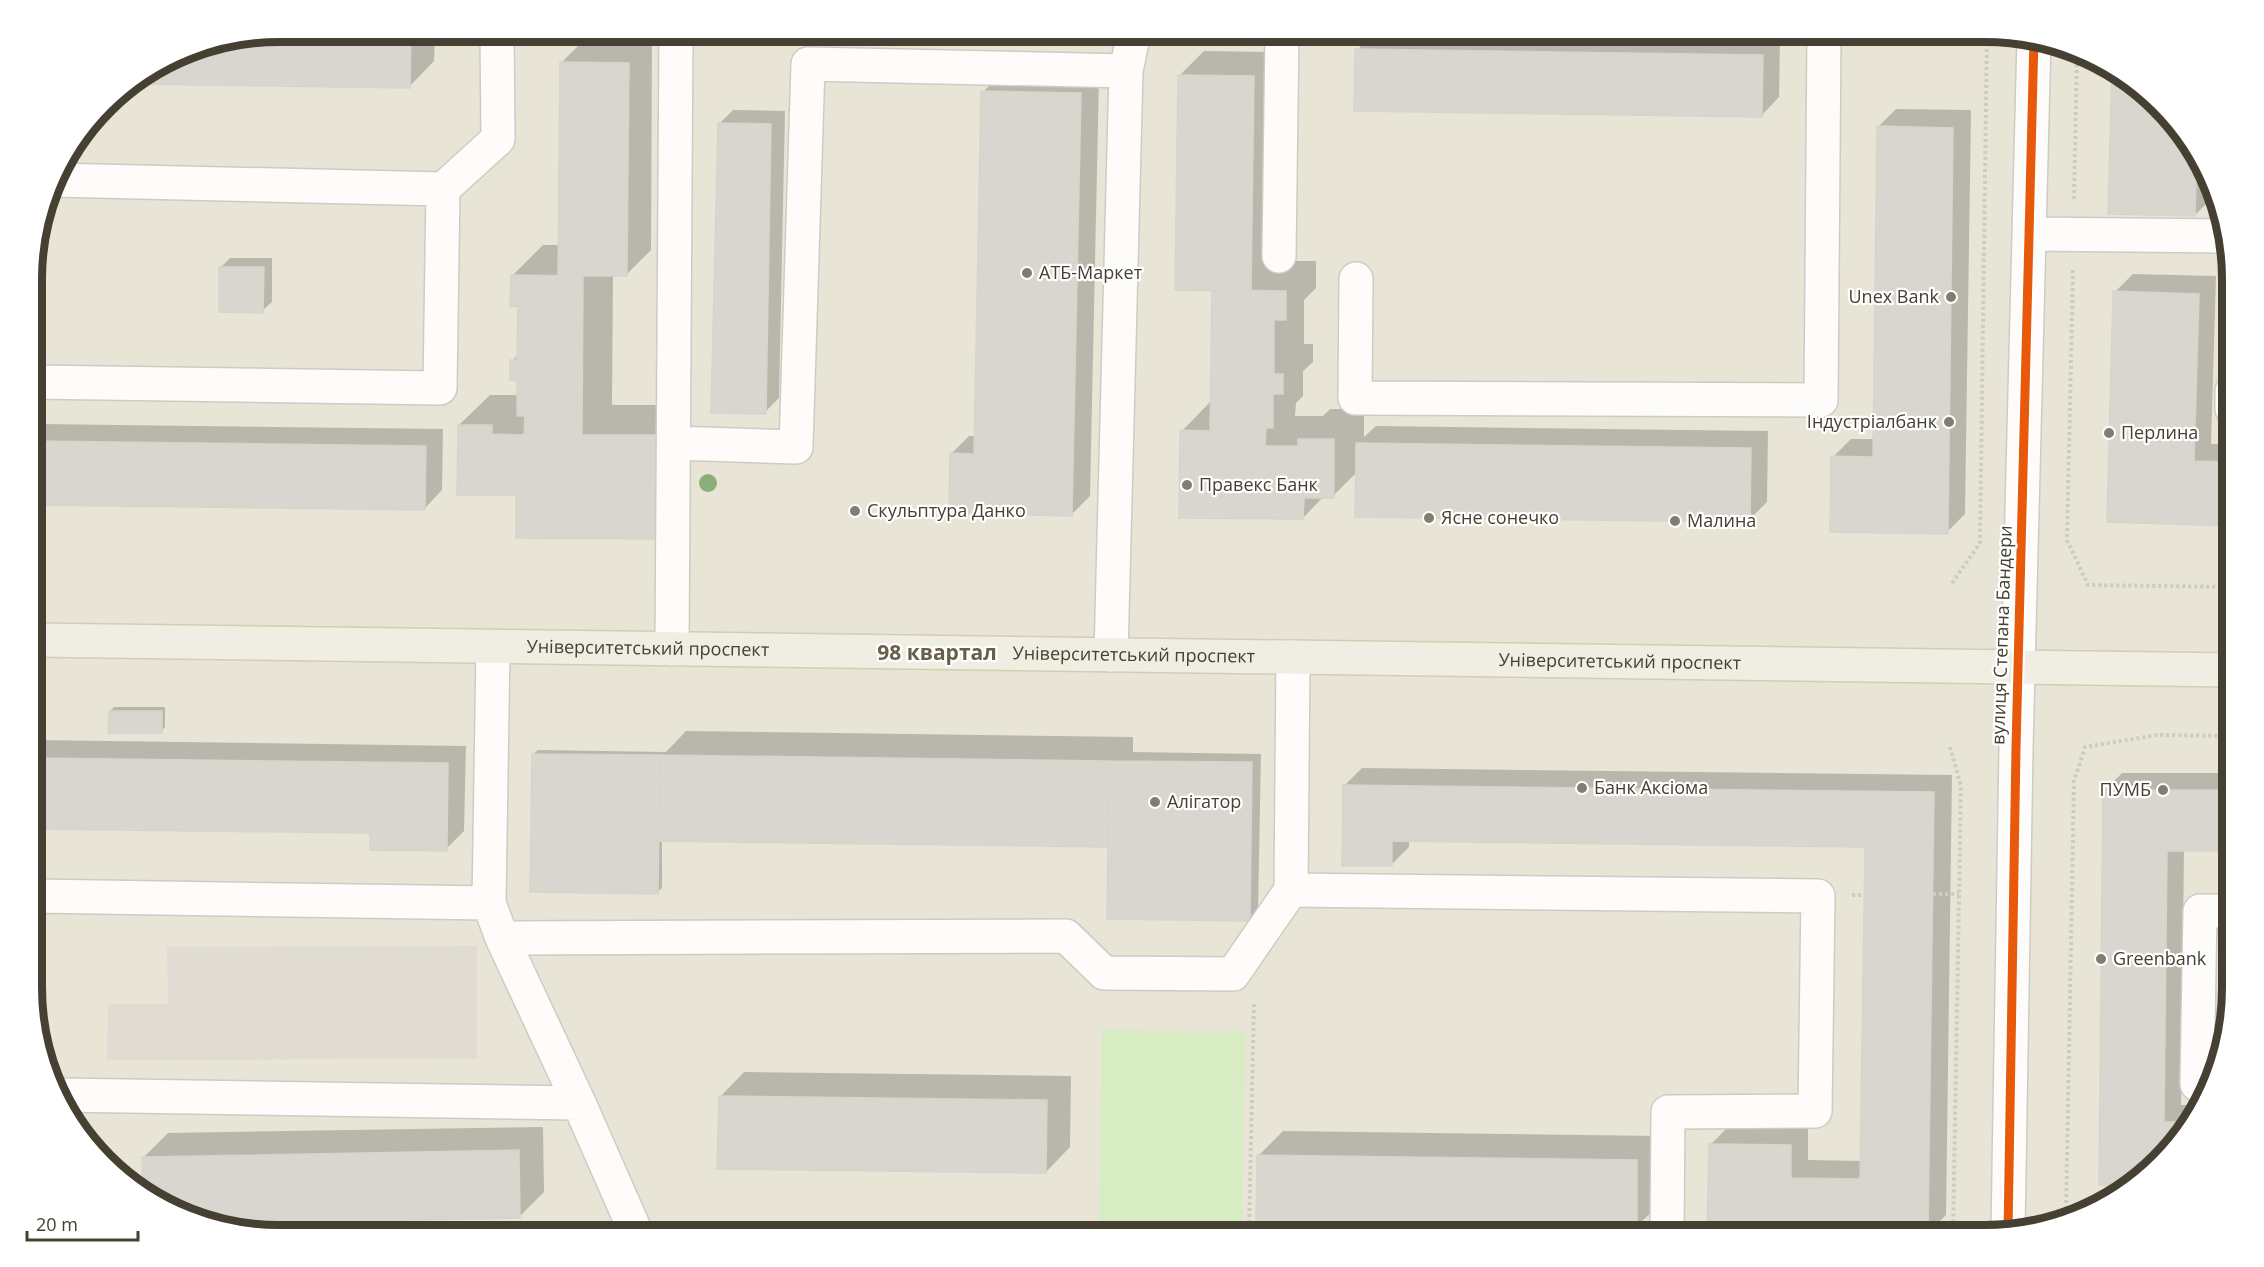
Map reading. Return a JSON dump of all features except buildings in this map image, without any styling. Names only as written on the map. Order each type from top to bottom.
[{"type":"main road","name":"Університетський проспект","points":[[42,640],[2222,670]]},
{"type":"street","points":[[63,180],[443,189],[498,139],[497,42]]},
{"type":"street","points":[[672,649],[676,42]]},
{"type":"street","points":[[1111,655],[1126,71],[1132,42]]},
{"type":"street","points":[[1279,256],[1282,42]]},
{"type":"street","points":[[1356,279],[1355,398],[1821,400],[1824,42]]},
{"type":"street","name":"вулиця Степана Бандери","points":[[2008,1224],[2018,666],[2034,47]]},
{"type":"street","points":[[674,443],[796,447],[808,64],[1126,71]]},
{"type":"street","points":[[42,382],[440,388],[443,189]]},
{"type":"street","points":[[2029,234],[2218,236]]},
{"type":"street","points":[[493,647],[489,903],[502,938],[633,1225]]},
{"type":"street","points":[[502,938],[1066,936],[1104,973],[1233,974],[1291,890],[1293,657]]},
{"type":"street","points":[[1291,890],[1818,896],[1815,1111],[1668,1112],[1667,1225]]},
{"type":"street","points":[[42,896],[489,903]]},
{"type":"street","points":[[2202,1084],[2198,1084],[2200,911],[2222,911]]},
{"type":"street","points":[[67,1095],[579,1103]]},
{"type":"path","points":[[1952,583],[1980,543],[1988,42]]},
{"type":"path","points":[[2077,60],[2067,540],[2088,585],[2222,587]]},
{"type":"path","points":[[2066,1210],[2074,781],[2085,747],[2157,735],[2222,736]]},
{"type":"path","points":[[1950,747],[1960,786],[1953,1225]]},
{"type":"path","points":[[1933,894],[1959,894]]},
{"type":"path","points":[[1249,1225],[1254,1000]]},
{"type":"shaded area","points":[[1985,42],[2016,44],[2047,50],[2090,66],[2117,82],[2153,111],[2182,147],[2204,188],[2214,217],[2220,248],[2222,279],[2222,988],[2220,1019],[2214,1050],[2198,1093],[2182,1120],[2153,1156],[2117,1185],[2090,1201],[2047,1217],[2016,1223],[1985,1225],[279,1225],[248,1223],[217,1217],[174,1201],[147,1185],[111,1156],[82,1120],[60,1079],[50,1050],[44,1019],[42,988],[42,279],[44,248],[50,217],[66,174],[82,147],[111,111],[147,82],[174,66],[217,50],[263,43]]},
{"type":"shaded area","points":[[477,946],[477,1059],[107,1060],[108,1004],[168,1004],[167,947]]},
{"type":"green space","points":[[1102,1030],[1245,1032],[1242,1225],[1099,1225]]},
{"type":"cycle path","points":[[2008,1224],[2016,748],[2034,47]]},
{"type":"place","name":"АТБ-Маркет","points":[[1027,273]]},
{"type":"place","name":"Unex Bank","points":[[1951,297]]},
{"type":"place","name":"Індустріалбанк","points":[[1949,422]]},
{"type":"place","name":"Перлина","points":[[2109,433]]},
{"type":"place","name":"Правекс Банк","points":[[1187,485]]},
{"type":"place","name":"Скульптура Данко","points":[[855,511]]},
{"type":"place","name":"Ясне сонечко","points":[[1429,518]]},
{"type":"place","name":"Малина","points":[[1675,521]]},
{"type":"place","name":"Банк Аксіома","points":[[1582,788]]},
{"type":"place","name":"ПУМБ","points":[[2163,790]]},
{"type":"place","name":"Алігатор","points":[[1155,802]]},
{"type":"place","name":"Greenbank","points":[[2101,959]]},
{"type":"district","name":"98 квартал","points":[[937,653]]}]
